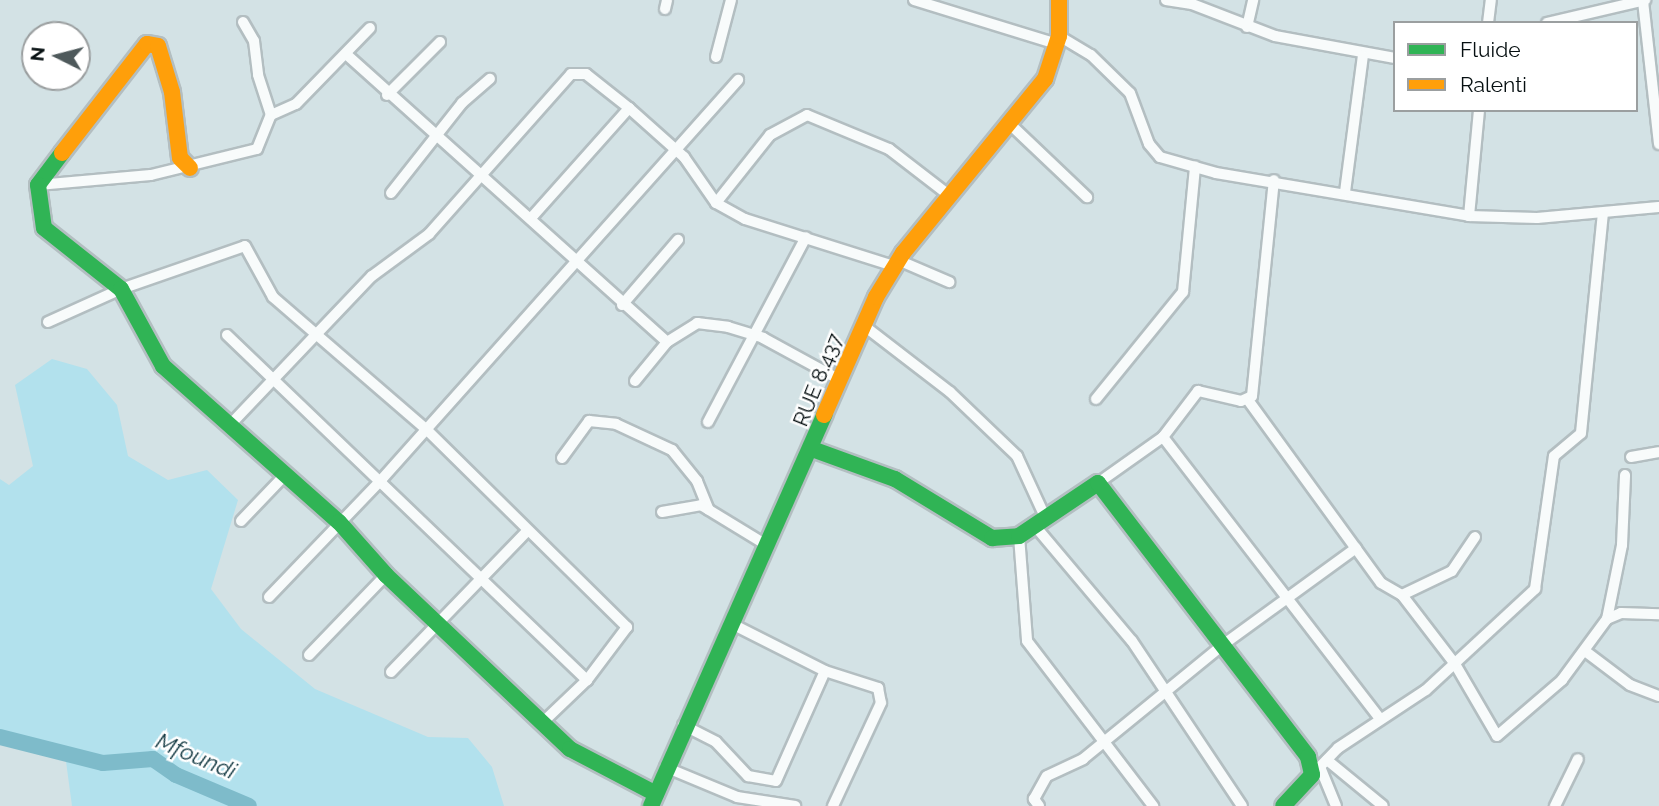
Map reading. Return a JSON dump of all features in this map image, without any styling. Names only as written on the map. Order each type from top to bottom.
[{"type":"street","points":[[716,57],[731,0]]},
{"type":"street","points":[[914,0],[1058,40],[1091,55],[1130,93],[1153,152],[1195,167],[1469,216],[1603,213],[1659,207]]},
{"type":"street","name":"RUE 8.437","points":[[653,800],[683,725],[765,544],[812,449],[863,325],[896,263],[1011,125],[1045,79],[1058,40],[1059,0]]},
{"type":"street","points":[[1166,0],[1192,4],[1247,27],[1363,57],[1393,58]]},
{"type":"street","points":[[1247,27],[1253,0]]},
{"type":"street","points":[[1488,21],[1491,0]]},
{"type":"street","points":[[1555,21],[1644,0],[1659,145]]},
{"type":"street","points":[[38,186],[191,168],[257,149],[271,115],[258,75],[254,41],[243,22]]},
{"type":"street","points":[[271,115],[296,104],[370,28]]},
{"type":"street","points":[[191,168],[180,158],[172,92],[153,42],[109,88],[38,186],[50,235],[121,289],[163,366],[228,427],[339,522],[386,575],[439,626],[581,758],[653,800]]},
{"type":"street","points":[[387,95],[440,42]]},
{"type":"street","points":[[346,54],[387,95],[483,174],[622,304],[667,342]]},
{"type":"street","points":[[1345,192],[1363,57]]},
{"type":"street","points":[[228,427],[372,276],[416,246],[571,74],[586,74],[628,108],[676,148],[716,203],[745,219],[896,263],[949,282]]},
{"type":"street","points":[[391,193],[436,136],[490,79]]},
{"type":"street","points":[[269,597],[427,430],[738,80]]},
{"type":"street","points":[[531,217],[628,108]]},
{"type":"street","points":[[1469,216],[1479,112]]},
{"type":"street","points":[[716,203],[770,135],[807,115],[889,149],[950,196]]},
{"type":"street","points":[[1011,125],[1087,197]]},
{"type":"street","points":[[1096,399],[1183,292],[1195,167]]},
{"type":"street","points":[[1248,400],[1257,386],[1274,180]]},
{"type":"street","points":[[1283,806],[1319,767],[1455,664],[1535,589],[1554,456],[1581,433],[1603,213]]},
{"type":"street","points":[[708,422],[806,237]]},
{"type":"street","points":[[622,304],[678,240]]},
{"type":"street","points":[[48,322],[121,289],[241,245],[273,298],[427,430],[526,532],[627,627],[587,680],[543,722]]},
{"type":"street","points":[[635,381],[667,342],[697,323],[755,336],[840,380]]},
{"type":"street","points":[[863,325],[950,392],[1017,456],[1041,523],[1132,641],[1242,806]]},
{"type":"street","points":[[227,335],[271,380],[382,479],[587,680]]},
{"type":"street","points":[[812,449],[920,491],[980,534],[1019,537],[1163,437],[1199,391],[1248,400],[1381,583],[1402,595],[1455,664],[1497,736],[1562,680],[1607,619],[1622,545],[1625,475]]},
{"type":"street","points":[[562,458],[589,421],[616,424],[672,450],[697,481],[709,510]]},
{"type":"street","points":[[1163,437],[1284,598],[1339,660],[1380,719]]},
{"type":"street","points":[[1630,457],[1659,452]]},
{"type":"street","points":[[241,521],[285,475]]},
{"type":"street","points":[[1098,483],[1308,757],[1319,767],[1383,806]]},
{"type":"street","points":[[662,512],[690,504],[709,510],[765,544]]},
{"type":"street","points":[[391,672],[439,626],[526,532]]},
{"type":"street","points":[[1019,537],[1027,641],[1153,806]]},
{"type":"street","points":[[1402,595],[1452,571],[1475,537]]},
{"type":"street","points":[[1039,806],[1034,799],[1047,776],[1083,759],[1224,644],[1356,548]]},
{"type":"street","points":[[309,655],[386,575]]},
{"type":"street","points":[[1607,619],[1621,613],[1659,614]]},
{"type":"street","points":[[730,623],[825,671],[875,686],[881,695],[832,806]]},
{"type":"street","points":[[1585,651],[1630,685],[1659,696]]},
{"type":"street","points":[[683,725],[716,742],[748,776],[776,781],[825,671]]},
{"type":"street","points":[[1555,806],[1578,759]]},
{"type":"street","points":[[665,767],[737,797],[794,806]]},
{"type":"street","points":[[1319,767],[1335,806]]},
{"type":"shaded area","points":[[52,359],[87,369],[117,405],[128,456],[168,480],[207,470],[238,500],[211,589],[241,629],[315,689],[428,737],[468,738],[492,767],[504,806],[72,806],[65,754],[0,737],[0,479],[9,485],[33,466],[15,385]]},
{"type":"waterway","name":"Mfoundi","points":[[0,737],[103,763],[153,759],[176,775],[249,806]]},
{"type":"traffic: fast","points":[[62,153],[38,185],[44,228],[121,289],[163,366],[339,522],[386,575],[570,749],[656,794]]},
{"type":"traffic: fast","points":[[651,806],[824,415]]},
{"type":"traffic: fast","points":[[812,449],[895,479],[992,538],[1019,536],[1098,483],[1308,757],[1312,775],[1283,806]]},
{"type":"traffic: slow","points":[[824,415],[876,297],[903,253],[1045,79],[1059,36],[1059,0]]},
{"type":"traffic: slow","points":[[62,153],[147,44],[158,46],[172,92],[180,158],[190,168]]}]
